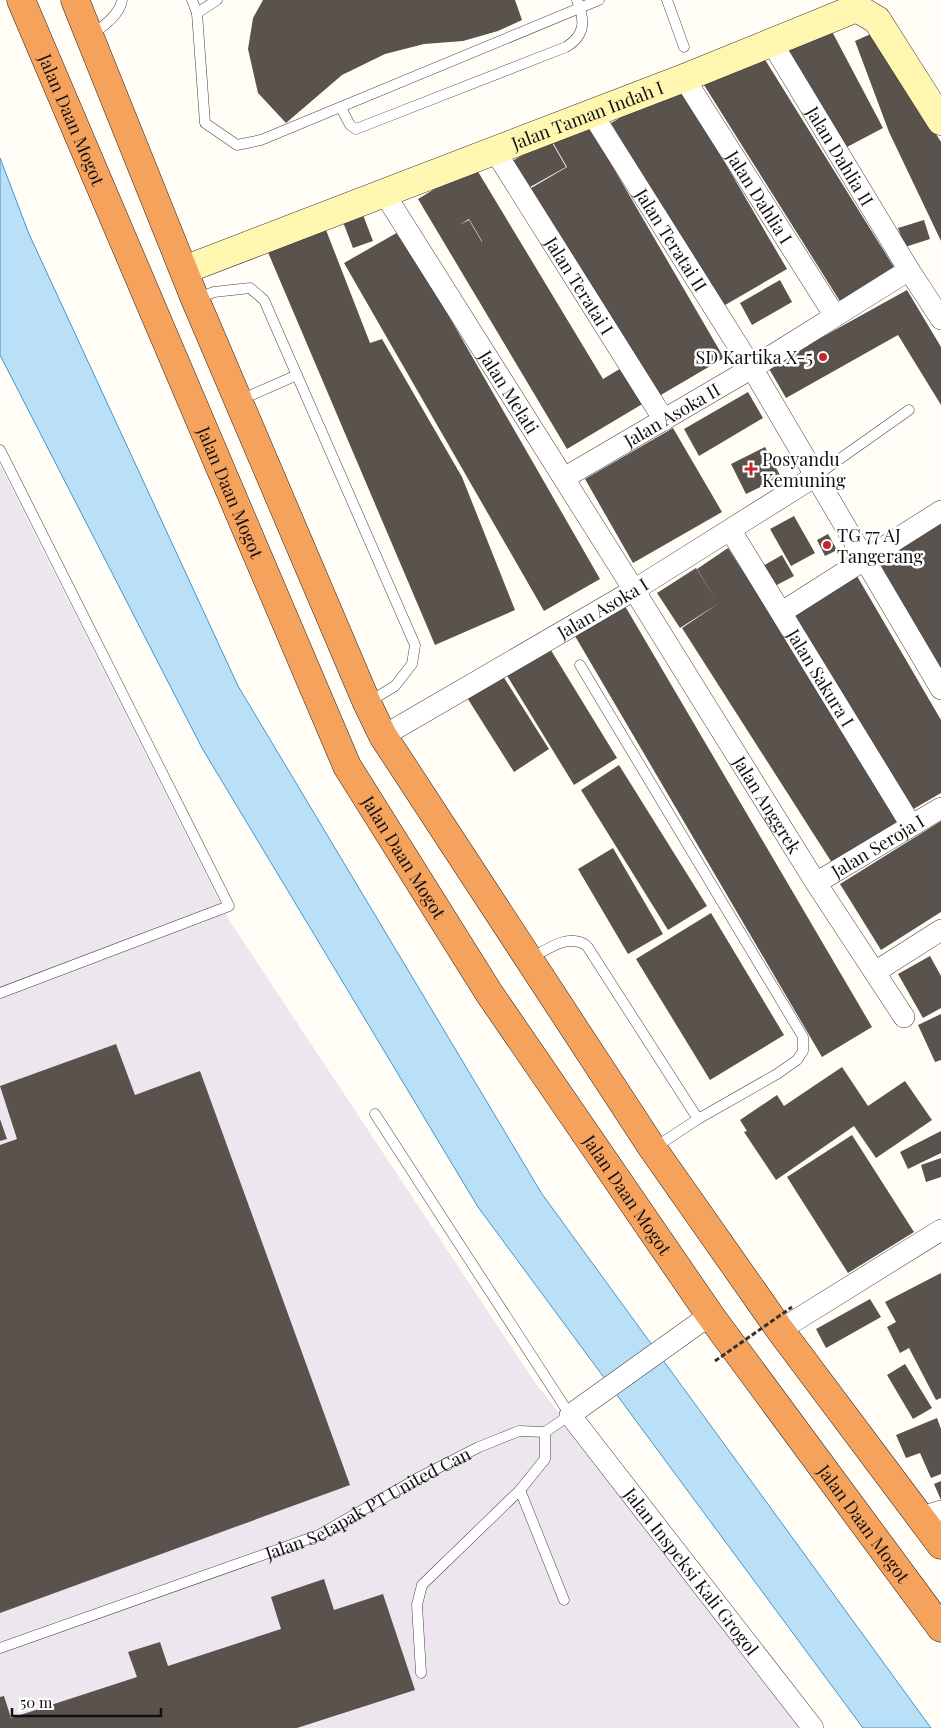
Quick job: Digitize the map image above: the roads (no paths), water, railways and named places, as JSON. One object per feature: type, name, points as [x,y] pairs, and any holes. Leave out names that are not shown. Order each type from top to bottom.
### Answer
[{"type":"highway","name":"Jalan Daan Mogot","points":[[21,0],[347,766],[489,992],[704,1320],[941,1628]]},
{"type":"highway","points":[[75,0],[195,299],[367,703],[383,736],[653,1149],[786,1319],[931,1514],[941,1544]]},
{"type":"street","name":"Jalan Taman Indah I","points":[[184,270],[495,151],[591,112],[684,78],[854,9],[862,11],[877,20],[936,104]]},
{"type":"street","name":"Jalan Dahlia II","points":[[772,43],[909,270]]},
{"type":"street","name":"Jalan Dahlia I","points":[[684,78],[835,316]]},
{"type":"street","name":"Jalan Teratai II","points":[[591,112],[752,368]]},
{"type":"street","name":"Jalan Teratai I","points":[[495,151],[664,420]]},
{"type":"street","name":"Jalan Melati","points":[[384,194],[634,590]]},
{"type":"street","points":[[909,270],[941,319]]},
{"type":"street","name":"Jalan Asoka II","points":[[564,478],[752,368],[909,270]]},
{"type":"street","points":[[752,368],[817,475],[941,688]]},
{"type":"street","name":"Jalan Asoka I","points":[[383,736],[634,590],[731,531],[817,475]]},
{"type":"street","points":[[782,612],[941,511]]},
{"type":"street","name":"Jalan Sakura I","points":[[731,531],[910,825]]},
{"type":"street","name":"Jalan Anggrek","points":[[634,590],[816,883],[904,1017]]},
{"type":"street","name":"Jalan Seroja I","points":[[816,883],[941,808]]},
{"type":"street","points":[[875,972],[941,930]]},
{"type":"street","points":[[786,1319],[941,1230]]},
{"type":"street","points":[[573,1412],[704,1320]]},
{"type":"street","name":"Jalan Inspeksi Kali Grogol","points":[[573,1412],[813,1728]]},
{"type":"lane","points":[[90,36],[108,22],[122,5],[122,0]]},
{"type":"lane","points":[[192,0],[197,13],[205,123],[237,145],[261,140],[341,108],[579,4],[599,0]]},
{"type":"lane","points":[[197,13],[217,0]]},
{"type":"lane","points":[[667,0],[684,47]]},
{"type":"lane","points":[[341,108],[350,125],[356,129],[566,47],[577,40],[582,31],[579,4]]},
{"type":"lane","points":[[195,299],[214,292],[250,288],[264,300],[415,645],[412,664],[395,686],[367,703]]},
{"type":"lane","points":[[238,401],[297,375]]},
{"type":"lane","points":[[817,475],[909,410]]},
{"type":"lane","points":[[0,450],[229,906],[0,994]]},
{"type":"lane","points":[[580,665],[803,1037],[803,1051],[797,1060],[777,1074],[698,1119],[653,1149]]},
{"type":"lane","points":[[528,960],[560,943],[572,940],[582,942],[587,946],[698,1119]]},
{"type":"lane","points":[[375,1114],[573,1412],[545,1432],[545,1459],[520,1490],[422,1585],[417,1605],[421,1673]]},
{"type":"lane","name":"Jalan Setapak PT United Can","points":[[0,1648],[319,1535],[418,1478],[480,1447],[519,1431],[545,1432]]},
{"type":"lane","points":[[520,1490],[564,1600]]},
{"type":"water","points":[[0,158],[29,234],[238,686],[542,1194],[931,1728],[863,1728],[478,1207],[202,748],[0,355]]},
{"type":"place","name":"SD Kartika X-5","points":[[823,357]]},
{"type":"place","name":"Posyandu Kemuning","points":[[751,469]]},
{"type":"place","name":"TG 77 AJ Tangerang","points":[[827,545]]}]
